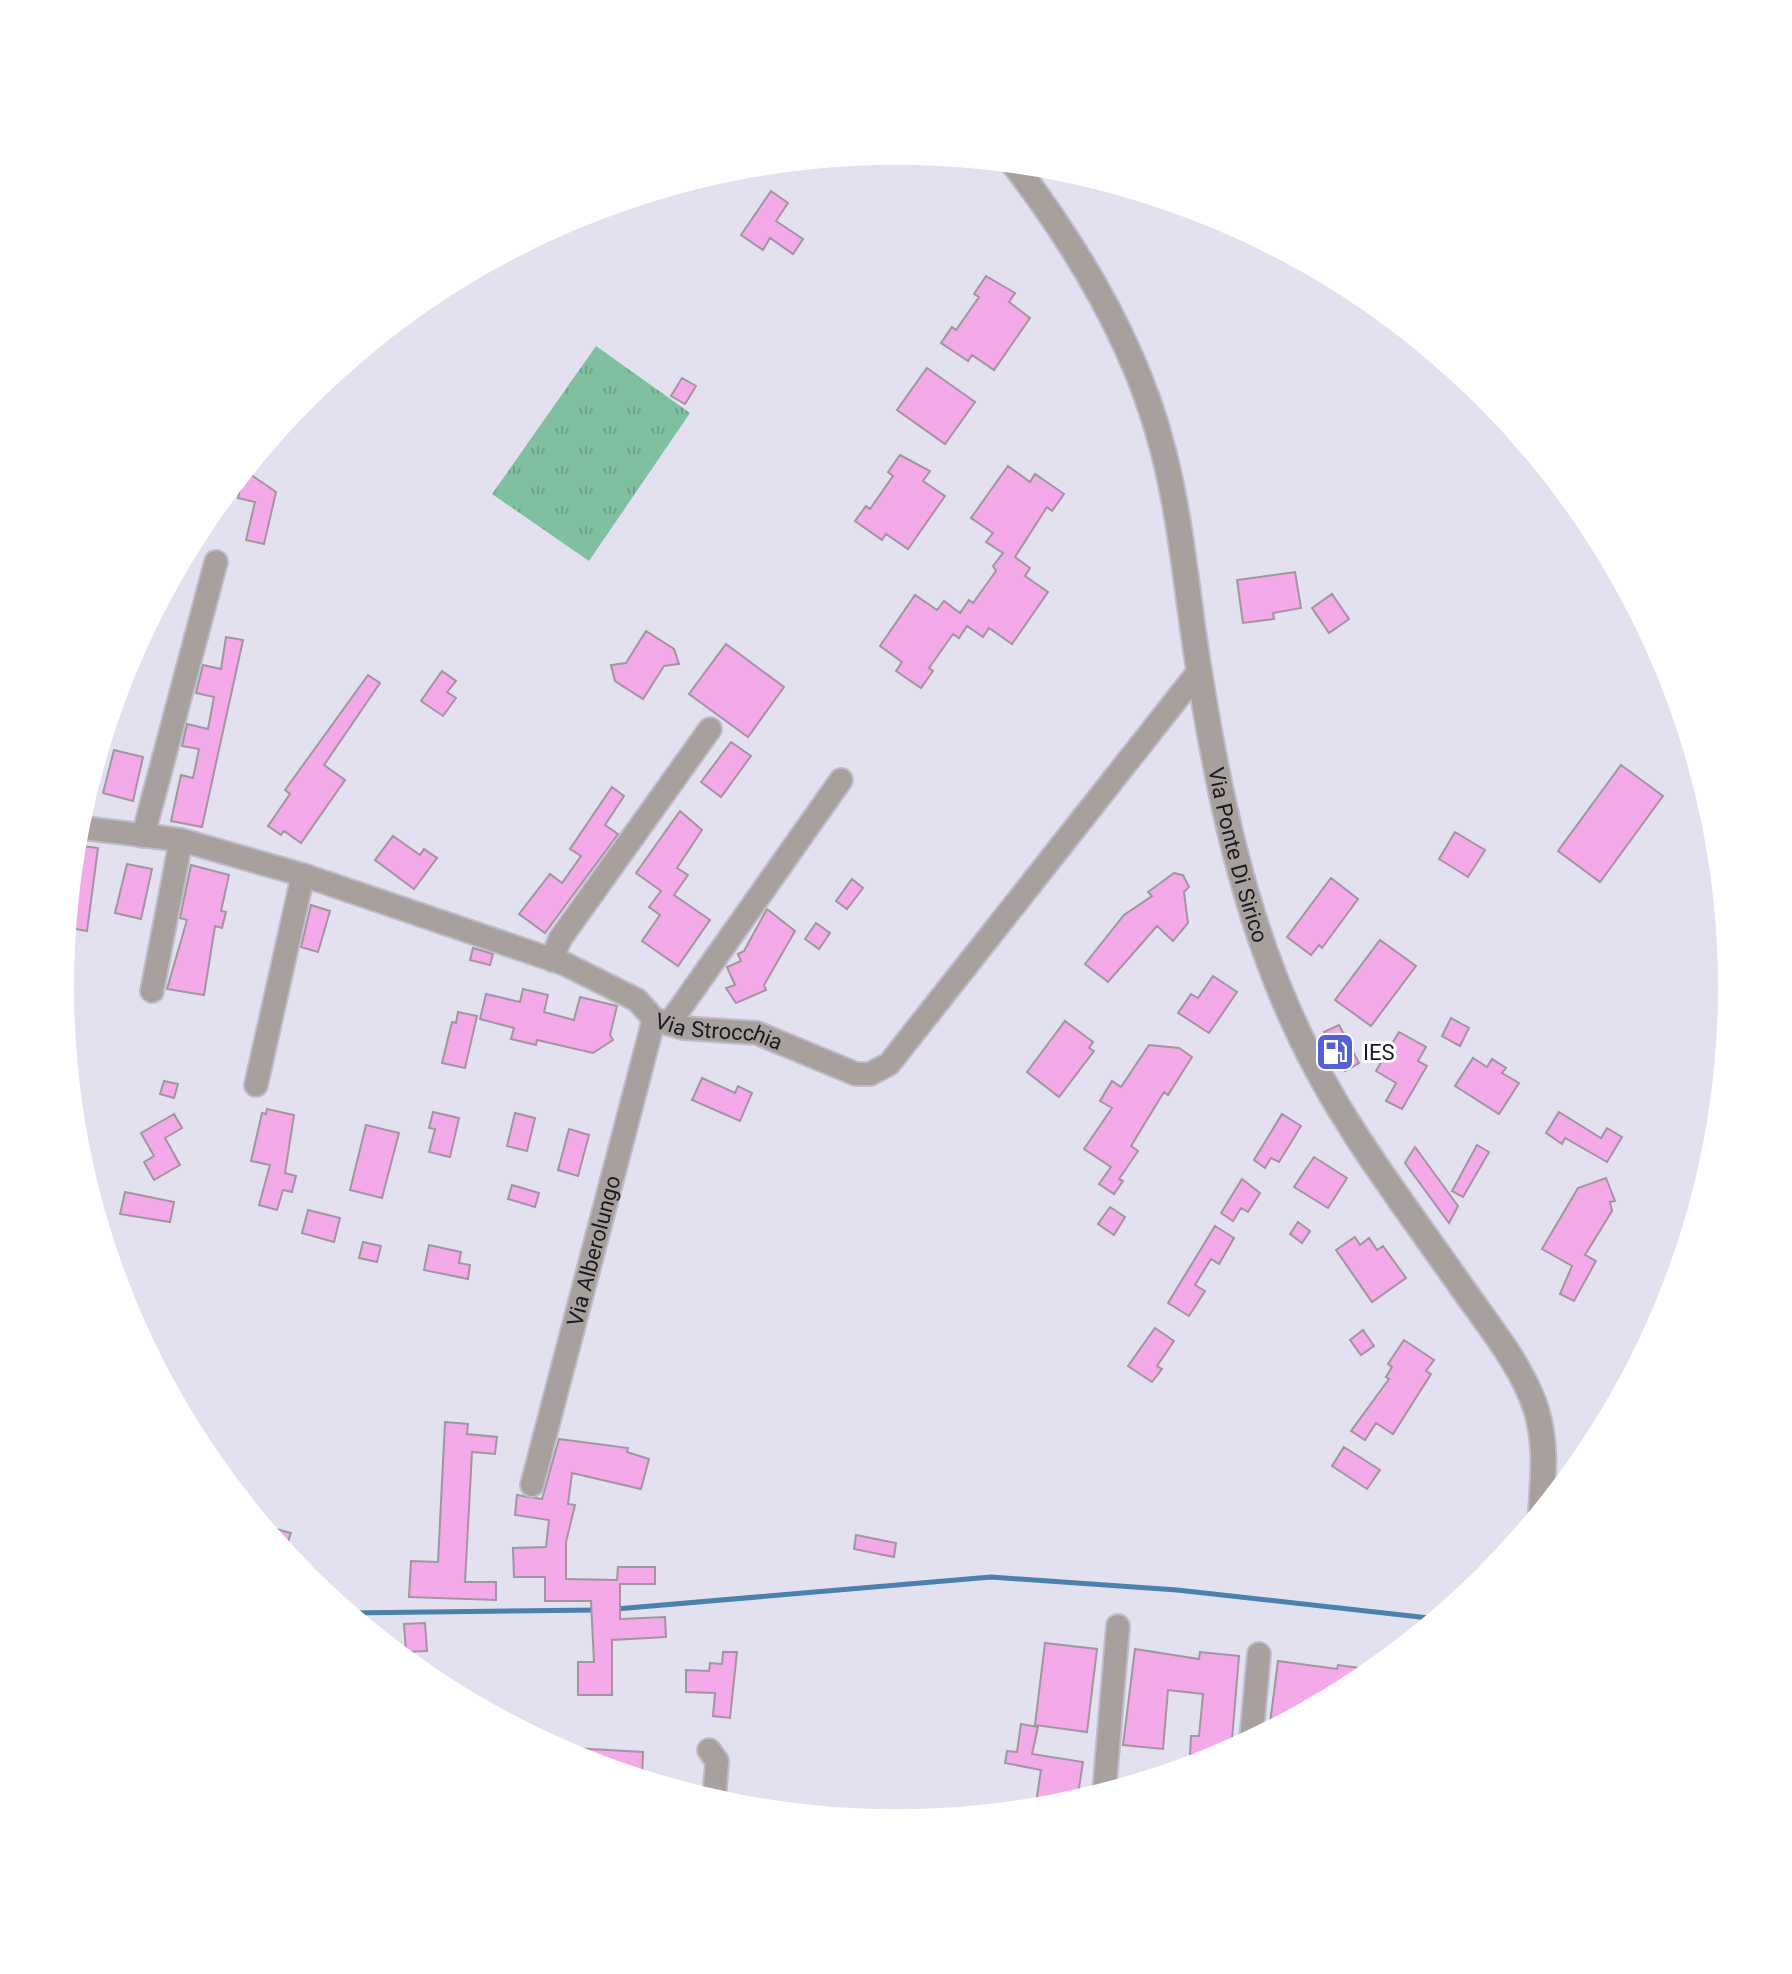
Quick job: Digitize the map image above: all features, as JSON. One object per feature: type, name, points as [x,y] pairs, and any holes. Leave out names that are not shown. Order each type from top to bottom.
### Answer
[{"type":"street","name":"Via Ponte Di Sirico","points":[[1021,175],[1098,291],[1145,392],[1163,449],[1175,507],[1199,671],[1240,873],[1260,939],[1296,1029],[1358,1142],[1509,1355],[1536,1407],[1545,1448],[1542,1494]]},
{"type":"street","points":[[143,836],[216,562]]},
{"type":"street","name":"Via Strocchia","points":[[90,829],[181,840],[303,875],[552,960],[637,1000],[662,1021],[683,1028],[757,1033],[856,1074],[870,1074],[883,1069],[1199,671]]},
{"type":"street","points":[[552,960],[560,939],[710,729]]},
{"type":"street","points":[[662,1021],[841,780]]},
{"type":"street","points":[[152,991],[181,840]]},
{"type":"street","points":[[256,1085],[303,875]]},
{"type":"street","name":"Via Alberolungo","points":[[532,1485],[662,1021]]},
{"type":"street","points":[[1105,1782],[1118,1626]]},
{"type":"street","points":[[1252,1727],[1259,1654]]},
{"type":"street","points":[[709,1750],[717,1761],[715,1788]]},
{"type":"green space","points":[[596,346],[690,413],[589,561],[492,494]]},
{"type":"building","points":[[771,191],[788,203],[776,221],[803,239],[793,254],[770,238],[763,250],[741,235]]},
{"type":"building","points":[[986,276],[1015,293],[1009,302],[1030,318],[994,370],[972,355],[968,361],[941,343],[952,327],[956,330],[979,297],[974,294]]},
{"type":"building","points":[[927,368],[975,402],[945,444],[897,410]]},
{"type":"building","points":[[682,378],[696,386],[685,404],[671,396]]},
{"type":"building","points":[[900,455],[930,471],[923,481],[945,496],[908,549],[886,534],[882,540],[855,521],[866,506],[870,509],[893,476],[888,472]]},
{"type":"building","points":[[1008,466],[1030,482],[1035,474],[1064,494],[1052,511],[1047,507],[1015,557],[1030,568],[1025,576],[1048,592],[1012,644],[989,628],[983,637],[967,626],[959,638],[953,634],[929,668],[933,671],[921,688],[896,671],[902,662],[880,646],[915,595],[937,610],[944,601],[960,613],[969,600],[973,603],[996,571],[993,566],[1003,553],[986,542],[993,533],[971,518]]},
{"type":"building","points":[[253,476],[276,492],[264,544],[246,540],[255,502],[238,498]]},
{"type":"building","points":[[1295,572],[1301,608],[1273,613],[1274,619],[1243,623],[1237,580]]},
{"type":"building","points":[[1332,594],[1349,619],[1329,633],[1312,608]]},
{"type":"building","points":[[646,631],[674,649],[679,664],[664,666],[643,699],[615,681],[611,665],[626,663]]},
{"type":"building","points":[[226,637],[243,640],[202,827],[171,821],[181,775],[193,778],[199,749],[182,746],[187,724],[208,729],[214,697],[196,693],[203,665],[221,669]]},
{"type":"building","points":[[726,644],[784,687],[748,737],[689,694]]},
{"type":"building","points":[[442,671],[456,681],[447,692],[456,698],[443,716],[421,701]]},
{"type":"building","points":[[368,675],[380,683],[324,765],[345,780],[301,843],[284,831],[281,835],[268,826],[290,794],[285,790]]},
{"type":"building","points":[[731,742],[751,756],[721,797],[701,782]]},
{"type":"building","points":[[114,750],[143,757],[133,801],[103,793]]},
{"type":"building","points":[[1621,765],[1663,796],[1600,882],[1558,851]]},
{"type":"building","points":[[612,787],[624,796],[605,825],[618,834],[545,933],[519,914],[550,874],[562,883],[581,856],[570,849]]},
{"type":"building","points":[[680,811],[702,830],[677,868],[688,875],[674,895],[710,920],[678,966],[642,941],[660,915],[649,907],[661,891],[636,873]]},
{"type":"building","points":[[1455,832],[1485,850],[1468,877],[1439,859]]},
{"type":"building","points":[[393,836],[420,855],[424,849],[437,858],[414,889],[375,860]]},
{"type":"building","points":[[87,847],[98,848],[87,931],[76,929]]},
{"type":"building","points":[[127,864],[152,869],[141,919],[115,913]]},
{"type":"building","points":[[191,865],[229,875],[221,911],[226,912],[222,928],[215,926],[204,995],[167,989],[187,920],[180,918]]},
{"type":"building","points":[[1174,873],[1183,875],[1189,887],[1184,892],[1188,923],[1173,941],[1157,926],[1108,982],[1085,964],[1124,915],[1152,896],[1148,892]]},
{"type":"building","points":[[1331,878],[1358,899],[1322,948],[1319,945],[1311,955],[1287,937]]},
{"type":"building","points":[[852,879],[863,888],[847,909],[836,901]]},
{"type":"building","points":[[311,905],[330,911],[318,952],[301,947]]},
{"type":"building","points":[[767,909],[795,931],[764,985],[766,990],[736,1003],[726,988],[735,985],[727,967],[741,961],[738,954],[744,951]]},
{"type":"building","points":[[816,923],[830,933],[819,949],[805,939]]},
{"type":"building","points":[[1380,940],[1416,966],[1371,1026],[1335,1000]]},
{"type":"building","points":[[473,948],[493,954],[490,965],[470,960]]},
{"type":"building","points":[[1213,976],[1237,992],[1209,1033],[1178,1013],[1191,994],[1198,998]]},
{"type":"building","points":[[523,989],[548,995],[544,1012],[574,1020],[580,997],[617,1006],[610,1035],[613,1040],[593,1053],[537,1040],[536,1045],[511,1039],[514,1028],[480,1019],[486,994],[520,1002]]},
{"type":"building","points":[[458,1012],[477,1016],[465,1068],[442,1063],[452,1022],[456,1023]]},
{"type":"building","points":[[1451,1018],[1469,1028],[1460,1046],[1442,1036]]},
{"type":"building","points":[[1065,1021],[1093,1042],[1089,1048],[1094,1051],[1059,1097],[1027,1072]]},
{"type":"building","points":[[1339,1025],[1359,1063],[1345,1071],[1324,1032]]},
{"type":"building","points":[[1399,1032],[1426,1047],[1418,1061],[1427,1066],[1402,1109],[1386,1101],[1396,1083],[1376,1071]]},
{"type":"building","points":[[1149,1045],[1179,1048],[1192,1057],[1168,1095],[1164,1092],[1131,1146],[1138,1151],[1119,1179],[1123,1181],[1114,1194],[1099,1184],[1111,1167],[1084,1149],[1112,1108],[1100,1101],[1112,1081],[1121,1087]]},
{"type":"building","points":[[1473,1058],[1487,1067],[1492,1059],[1506,1068],[1502,1073],[1519,1083],[1499,1114],[1455,1086]]},
{"type":"building","points":[[702,1078],[735,1093],[738,1086],[752,1093],[740,1121],[692,1100]]},
{"type":"building","points":[[164,1081],[178,1084],[174,1098],[160,1094]]},
{"type":"building","points":[[267,1109],[294,1115],[285,1173],[296,1176],[292,1192],[283,1190],[277,1210],[259,1205],[270,1165],[251,1161],[262,1113],[266,1114]]},
{"type":"building","points":[[433,1112],[459,1118],[450,1157],[429,1152],[435,1129],[429,1128]]},
{"type":"building","points":[[1559,1112],[1601,1138],[1607,1128],[1622,1137],[1607,1162],[1565,1138],[1562,1144],[1546,1133]]},
{"type":"building","points":[[515,1113],[535,1118],[527,1151],[507,1146]]},
{"type":"building","points":[[174,1114],[182,1128],[165,1138],[180,1165],[154,1180],[144,1162],[154,1156],[141,1133]]},
{"type":"building","points":[[1282,1114],[1301,1126],[1279,1162],[1271,1158],[1265,1168],[1254,1160]]},
{"type":"building","points":[[366,1125],[399,1133],[382,1198],[350,1190]]},
{"type":"building","points":[[569,1129],[589,1135],[578,1176],[558,1170]]},
{"type":"building","points":[[1477,1145],[1489,1152],[1463,1197],[1452,1191]]},
{"type":"building","points":[[1415,1147],[1458,1206],[1449,1223],[1405,1163]]},
{"type":"building","points":[[1314,1157],[1347,1178],[1328,1208],[1294,1187]]},
{"type":"building","points":[[1606,1178],[1615,1201],[1610,1202],[1612,1211],[1585,1255],[1596,1261],[1574,1301],[1560,1294],[1572,1266],[1542,1249],[1578,1188]]},
{"type":"building","points":[[1242,1179],[1260,1193],[1248,1212],[1241,1208],[1233,1221],[1221,1213]]},
{"type":"building","points":[[512,1185],[539,1193],[535,1207],[508,1199]]},
{"type":"building","points":[[125,1192],[174,1202],[170,1222],[120,1214]]},
{"type":"building","points":[[1110,1207],[1125,1217],[1114,1235],[1098,1224]]},
{"type":"building","points":[[308,1210],[340,1218],[334,1242],[302,1233]]},
{"type":"building","points":[[1298,1222],[1310,1231],[1302,1243],[1290,1234]]},
{"type":"building","points":[[1215,1226],[1234,1238],[1219,1264],[1211,1259],[1195,1285],[1205,1291],[1189,1316],[1168,1303]]},
{"type":"building","points":[[1355,1237],[1360,1245],[1369,1238],[1377,1250],[1383,1246],[1406,1278],[1372,1302],[1336,1250]]},
{"type":"building","points":[[363,1242],[381,1246],[377,1262],[359,1258]]},
{"type":"building","points":[[429,1245],[461,1252],[459,1263],[470,1265],[468,1279],[424,1270]]},
{"type":"building","points":[[1155,1328],[1174,1341],[1157,1366],[1162,1369],[1152,1382],[1128,1366]]},
{"type":"building","points":[[1363,1330],[1374,1346],[1361,1355],[1350,1340]]},
{"type":"building","points":[[1404,1340],[1434,1360],[1426,1371],[1431,1374],[1393,1434],[1376,1423],[1365,1440],[1351,1431],[1389,1379],[1386,1377],[1392,1367],[1388,1364]]},
{"type":"building","points":[[445,1422],[468,1424],[467,1434],[497,1437],[495,1454],[472,1452],[465,1582],[496,1582],[496,1600],[409,1597],[411,1561],[438,1562]]},
{"type":"building","points":[[559,1439],[628,1448],[627,1452],[649,1459],[641,1489],[572,1473],[568,1504],[575,1505],[566,1542],[566,1579],[617,1580],[618,1567],[655,1567],[655,1584],[620,1584],[620,1619],[665,1617],[666,1637],[612,1640],[612,1695],[578,1695],[578,1662],[594,1662],[591,1601],[545,1601],[545,1577],[514,1577],[513,1548],[546,1547],[549,1520],[515,1515],[517,1495],[542,1499]]},
{"type":"building","points":[[1344,1447],[1380,1470],[1367,1489],[1332,1466]]},
{"type":"building","points":[[279,1530],[291,1533],[289,1540]]},
{"type":"building","points":[[856,1535],[896,1543],[894,1557],[854,1549]]},
{"type":"building","points":[[425,1623],[427,1651],[414,1652],[406,1646],[404,1624]]},
{"type":"building","points":[[1045,1643],[1097,1649],[1087,1732],[1035,1725]]},
{"type":"building","points":[[1135,1649],[1199,1659],[1200,1652],[1239,1656],[1232,1736],[1190,1754],[1191,1736],[1199,1736],[1203,1694],[1168,1690],[1163,1749],[1123,1745]]},
{"type":"building","points":[[723,1652],[737,1652],[730,1718],[713,1716],[715,1693],[686,1692],[686,1670],[709,1671],[710,1663],[722,1664]]},
{"type":"building","points":[[1278,1661],[1337,1669],[1338,1665],[1356,1667],[1307,1699],[1271,1718]]},
{"type":"building","points":[[1021,1724],[1038,1727],[1032,1754],[1083,1762],[1079,1788],[1037,1796],[1041,1770],[1005,1763],[1007,1751],[1017,1752]]},
{"type":"building","points":[[589,1749],[643,1752],[642,1768]]},
{"type":"waterway","points":[[616,1609],[991,1577],[1177,1590],[1423,1617]]},
{"type":"waterway","points":[[364,1613],[598,1610]]},
{"type":"place","name":"IES","points":[[1335,1052]]}]
